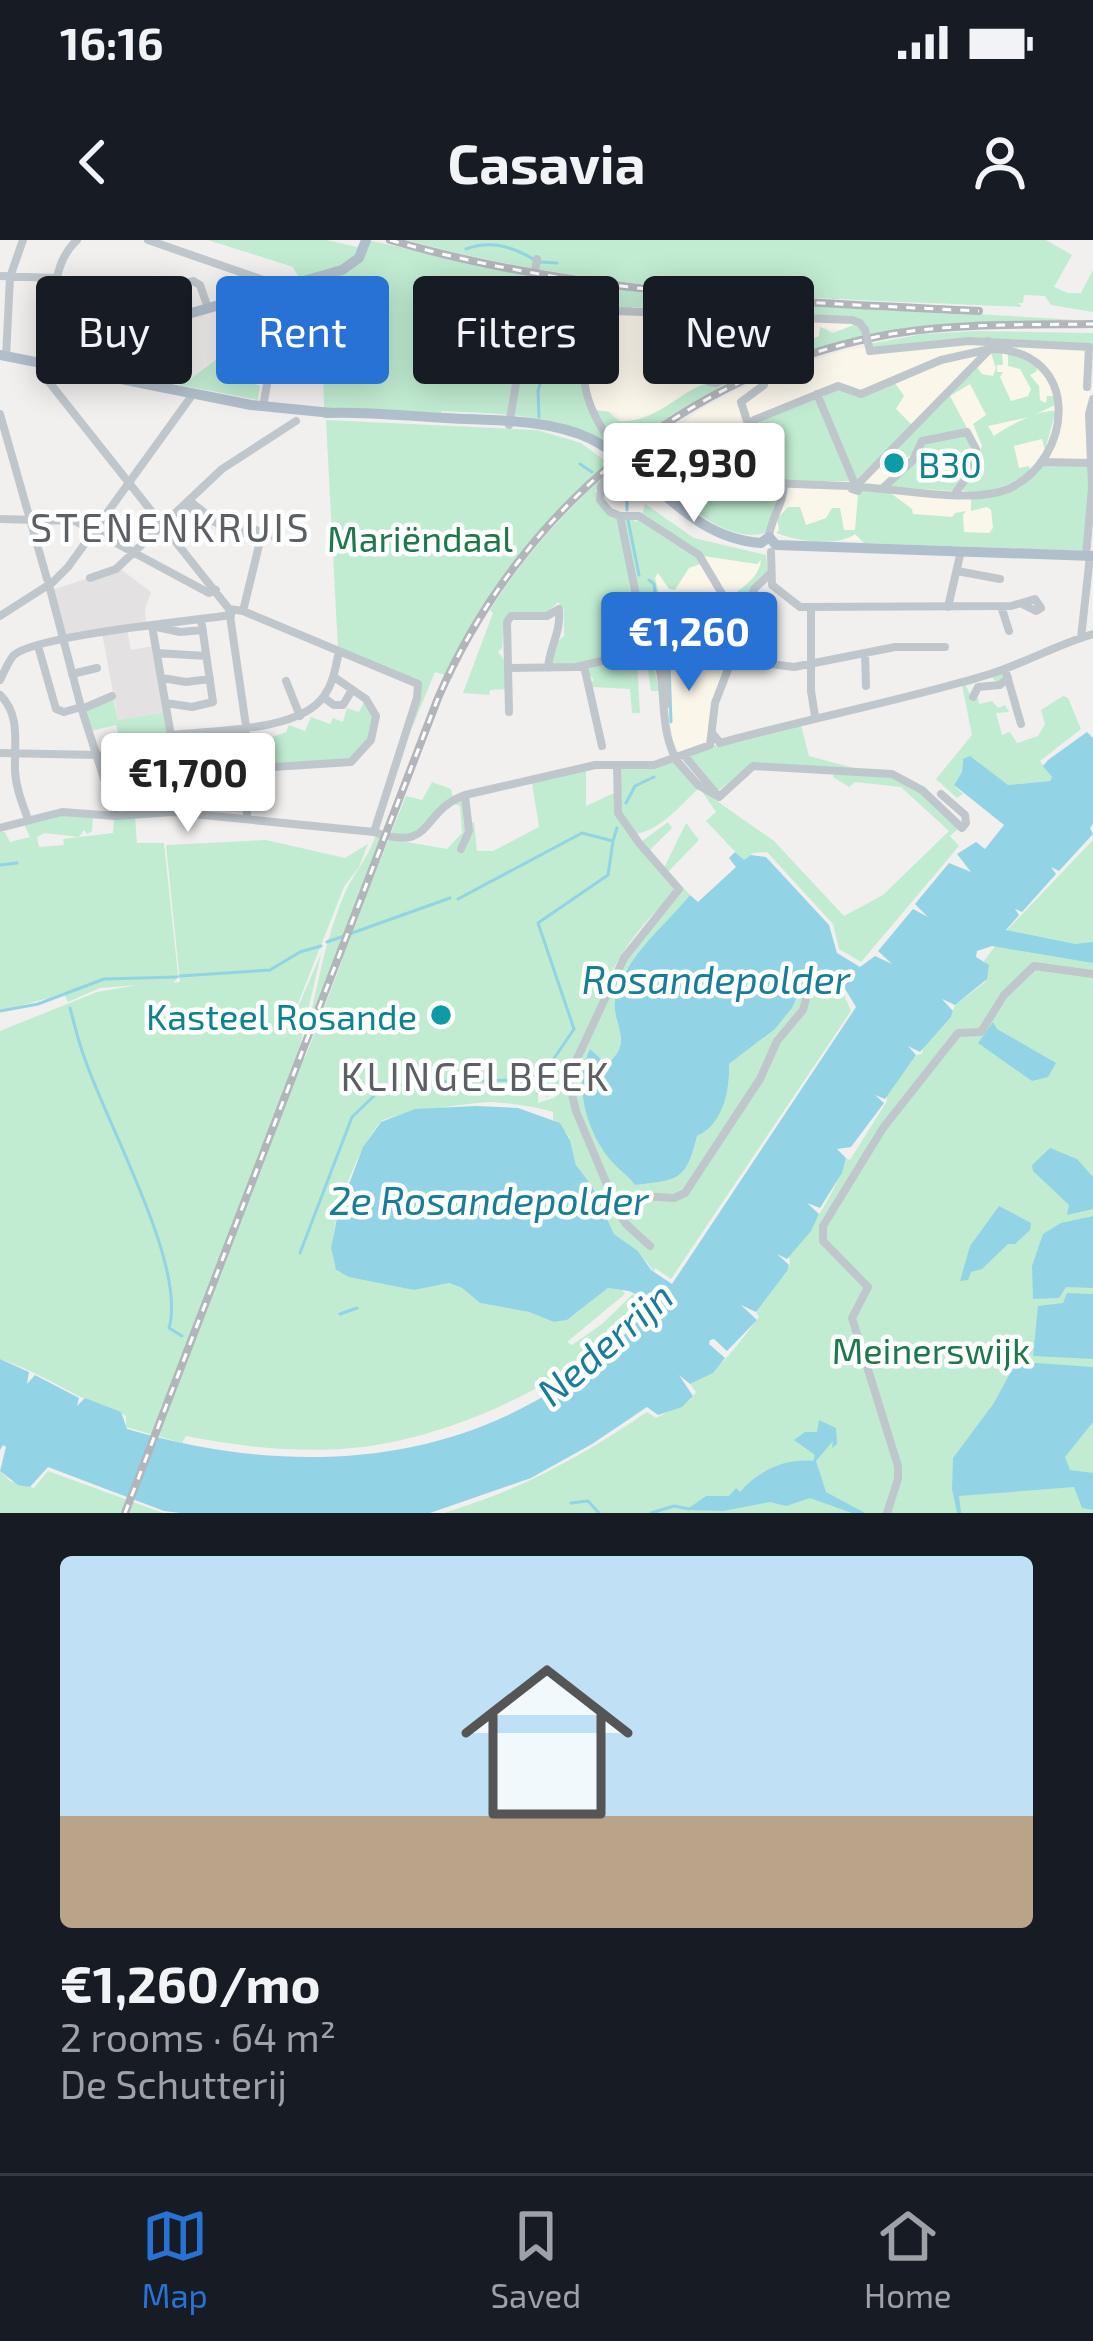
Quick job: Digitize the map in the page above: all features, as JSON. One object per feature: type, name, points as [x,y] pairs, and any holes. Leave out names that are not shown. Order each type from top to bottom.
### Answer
[{"type":"main road","points":[[319,276],[348,267],[366,242]]},
{"type":"main road","points":[[192,313],[216,306]]},
{"type":"main road","points":[[3,356],[36,361]]},
{"type":"main road","points":[[147,384],[262,407],[509,424],[561,433],[588,444],[706,534],[726,542],[1090,556]]},
{"type":"street","points":[[3,356],[5,276],[22,240]]},
{"type":"street","points":[[56,276],[64,252],[77,240]]},
{"type":"street","points":[[148,240],[254,276]]},
{"type":"street","points":[[509,424],[537,259]]},
{"type":"street","points":[[5,276],[36,277]]},
{"type":"street","points":[[192,281],[200,285],[208,308]]},
{"type":"street","points":[[643,313],[612,312],[592,327],[584,355],[584,387],[598,421],[633,460],[664,476],[856,489],[886,484],[954,493],[1000,491],[1022,481],[1041,462],[1057,422],[1053,381],[1044,366],[1027,353],[989,345],[861,394],[838,386],[817,394],[754,420],[743,436],[664,476]]},
{"type":"street","points":[[814,319],[860,323],[870,352],[928,343],[1091,347],[1088,387]]},
{"type":"street","points":[[856,489],[989,345]]},
{"type":"street","points":[[52,384],[230,612],[246,727],[248,818]]},
{"type":"street","points":[[262,407],[267,384]]},
{"type":"street","points":[[749,428],[740,404],[764,384]]},
{"type":"street","points":[[0,616],[74,561],[193,394]]},
{"type":"street","points":[[817,394],[856,489]]},
{"type":"street","points":[[1081,638],[1090,556],[1089,414],[1093,399]]},
{"type":"street","points":[[0,414],[81,708],[116,816]]},
{"type":"street","points":[[91,578],[113,571],[222,469],[296,421]]},
{"type":"street","points":[[886,484],[913,460],[922,441],[967,432],[976,452],[970,473],[954,493]]},
{"type":"street","points":[[689,479],[673,449],[648,446],[614,470],[599,489],[601,503],[620,516],[639,516],[688,547],[703,558],[727,602],[747,602]]},
{"type":"street","points":[[1041,462],[1092,463]]},
{"type":"street","points":[[875,466],[886,484]]},
{"type":"street","points":[[784,483],[783,505],[772,521],[768,543],[770,574],[772,585],[800,607],[1022,604]]},
{"type":"street","points":[[188,503],[203,518],[277,537]]},
{"type":"street","points":[[620,516],[638,610],[666,674],[670,739],[698,785],[719,797],[752,766],[892,774],[922,790],[962,828],[964,815],[940,794]]},
{"type":"street","points":[[0,519],[67,519],[208,593],[216,590]]},
{"type":"street","points":[[243,611],[261,536]]},
{"type":"street","points":[[947,607],[961,553]]},
{"type":"street","points":[[957,571],[1000,579]]},
{"type":"street","points":[[715,744],[715,700],[732,659],[738,625],[747,602],[770,574]]},
{"type":"street","points":[[1000,606],[1009,631]]},
{"type":"street","points":[[509,712],[508,619],[547,616],[557,608],[559,634],[549,647],[548,668]]},
{"type":"street","points":[[812,608],[815,716]]},
{"type":"street","points":[[0,680],[12,657],[38,646],[243,611],[419,686],[374,832]]},
{"type":"street","points":[[166,703],[211,704],[201,619]]},
{"type":"street","points":[[152,626],[203,631]]},
{"type":"street","points":[[152,626],[177,772],[343,765],[359,757],[371,740],[376,716],[370,703],[334,677]]},
{"type":"street","points":[[0,828],[62,812],[116,816],[172,812],[412,838],[449,802],[465,795],[590,766],[654,765],[815,716],[1006,674],[1093,634]]},
{"type":"street","points":[[38,646],[56,709],[64,712],[112,696]]},
{"type":"street","points":[[732,659],[772,667],[811,665],[895,647],[945,647]]},
{"type":"street","points":[[510,668],[584,666],[653,649]]},
{"type":"street","points":[[173,735],[300,716],[323,697],[334,677],[339,652]]},
{"type":"street","points":[[157,653],[206,656]]},
{"type":"street","points":[[865,653],[866,686]]},
{"type":"street","points":[[584,666],[602,746]]},
{"type":"street","points":[[72,674],[97,668]]},
{"type":"street","points":[[973,697],[978,687],[1000,685],[1006,674]]},
{"type":"street","points":[[1006,674],[1022,724]]},
{"type":"street","points":[[162,678],[210,680]]},
{"type":"street","points":[[286,681],[300,716]]},
{"type":"street","points":[[323,697],[343,705],[352,689]]},
{"type":"street","points":[[0,695],[11,709],[16,782],[28,819]]},
{"type":"street","points":[[0,753],[98,755]]},
{"type":"street","points":[[617,765],[616,808],[637,841],[677,884],[678,892],[624,958],[568,1078],[572,1101],[612,1202],[620,1217],[650,1246]]},
{"type":"street","points":[[461,849],[470,831],[465,795]]},
{"type":"street","points":[[887,1513],[899,1473],[852,1324],[868,1287],[823,1241],[823,1226],[890,1118],[958,1033],[981,1033],[1004,995],[1034,966],[1093,974]]},
{"type":"street","points":[[612,1202],[625,1209],[647,1195],[677,1198],[685,1193],[760,1079],[775,1044],[806,1005],[809,988]]},
{"type":"shaded area","points":[[619,314],[643,315],[643,384],[703,384],[665,408],[631,421],[622,421],[615,412],[593,409],[587,384],[619,384]]},
{"type":"shaded area","points":[[814,321],[859,323],[847,330],[820,328],[814,338]]},
{"type":"shaded area","points":[[910,343],[1093,344],[1082,551],[784,537],[698,513],[652,475],[639,455],[706,406],[751,384],[814,384],[814,360],[846,350]]},
{"type":"shaded area","points":[[650,513],[696,544],[768,558],[748,597],[706,744],[680,753],[672,739],[667,675],[645,625],[624,519]]},
{"type":"shaded area","points":[[119,568],[151,592],[146,625],[127,630],[131,650],[154,646],[167,712],[118,720],[102,633],[65,635],[52,590]]},
{"type":"green space","points":[[208,240],[327,240],[361,248],[347,266],[313,276],[298,276],[293,267]]},
{"type":"green space","points":[[368,240],[535,276],[413,276],[413,384],[585,384],[594,410],[609,412],[619,421],[646,417],[703,385],[728,384],[676,412],[622,453],[580,430],[535,418],[324,409],[323,384],[389,384],[389,276],[330,276]]},
{"type":"green space","points":[[407,240],[1046,240],[1072,255],[1054,287],[1081,293],[1093,270],[1093,312],[1051,305],[1045,296],[1024,295],[1023,303],[1018,303],[1022,307],[814,298],[814,276],[643,276],[643,284],[619,281],[619,276],[582,276]]},
{"type":"green space","points":[[619,289],[643,293],[643,308],[619,307]]},
{"type":"green space","points":[[814,304],[1075,320],[946,325],[868,337],[861,322],[814,319]]},
{"type":"green space","points":[[859,323],[866,337],[814,351],[820,327],[833,333]]},
{"type":"green space","points":[[977,331],[1093,333],[1093,346],[988,339],[874,351],[869,344]]},
{"type":"green space","points":[[1008,350],[1035,363],[1037,371],[1030,375],[1039,386],[1040,400],[1046,403],[1047,396],[1055,396],[1055,405],[1033,416],[1056,411],[1045,450],[1042,439],[1014,446],[1019,468],[1029,466],[1030,471],[997,488],[961,490],[982,446],[973,424],[986,415],[970,384],[950,396],[967,428],[932,436],[887,476],[878,466],[977,367],[982,374],[993,376],[996,368],[991,353],[1002,353],[1003,365],[997,365],[997,372],[1003,372],[1000,377],[1011,401],[1028,396],[1031,389],[1020,369],[1008,366]],"holes":[[[1029,417],[994,436],[988,426]]]},
{"type":"green space","points":[[216,360],[216,384],[260,386],[258,400],[180,385],[192,384],[192,378]]},
{"type":"green space","points":[[895,383],[904,396],[896,409],[912,425],[856,480],[821,398],[838,388],[862,396]]},
{"type":"green space","points":[[815,398],[852,481],[762,481],[762,466],[744,465],[750,435],[764,419]]},
{"type":"green space","name":"Mariëndaal","points":[[326,420],[537,430],[581,443],[608,463],[537,535],[496,588],[445,675],[435,672],[412,728],[420,681],[338,649]]},
{"type":"green space","points":[[964,433],[975,447],[968,472],[951,491],[891,487],[889,481],[914,460],[921,444]]},
{"type":"green space","points":[[1044,464],[1090,465],[1085,551],[864,543],[855,534],[817,541],[776,533],[777,519],[788,507],[800,507],[806,525],[840,508],[844,530],[855,530],[862,489],[888,491],[913,514],[952,517],[966,511],[964,532],[989,533],[991,510],[971,511],[971,496],[990,495]]},
{"type":"green space","points":[[609,471],[595,491],[618,519],[646,648],[596,662],[554,665],[550,662],[555,644],[564,636],[564,609],[558,602],[547,613],[504,620],[498,652],[507,664],[507,689],[490,690],[489,695],[463,693],[493,613],[490,610],[545,537]]},
{"type":"green space","points":[[665,481],[782,489],[766,533],[752,535],[713,523],[666,489]]},
{"type":"green space","points":[[645,504],[694,538],[766,555],[768,571],[748,596],[734,603],[728,600],[753,578],[761,560],[757,564],[703,556],[642,515]]},
{"type":"green space","points":[[624,518],[638,519],[688,548],[703,563],[689,568],[675,590],[658,573],[655,578],[665,619],[653,622],[655,634],[645,625]]},
{"type":"green space","points":[[651,653],[659,691],[651,691],[647,663],[637,662],[640,713],[632,713],[630,689],[592,687],[590,667]]},
{"type":"green space","points":[[1003,673],[1005,679],[997,683],[992,677],[966,686],[979,704],[1005,705],[1009,712],[996,713],[1002,735],[1010,732],[1017,743],[1038,736],[1045,724],[1041,710],[1063,696],[1081,729],[1040,761],[1050,781],[1008,785],[963,759],[954,785],[963,794],[957,798],[936,779],[972,735],[962,685]]},
{"type":"green space","points":[[113,698],[118,720],[167,712],[171,734],[122,746],[116,725],[91,731],[84,710]]},
{"type":"green space","points":[[365,700],[374,720],[368,741],[351,759],[272,765],[272,737],[286,732],[289,725],[305,731],[311,717],[330,724],[333,718],[343,722],[347,708],[359,712]]},
{"type":"green space","points":[[800,721],[809,756],[909,783],[958,829],[950,836],[959,846],[861,962],[839,949],[833,924],[767,852],[753,853],[744,861],[706,821],[716,812],[701,790],[774,841],[844,916],[883,895],[949,831],[901,787],[855,782],[849,787],[833,777],[834,773],[751,764],[718,791],[690,756]]},
{"type":"green space","points":[[674,761],[699,788],[661,822],[636,834],[619,812],[620,768],[649,769]]},
{"type":"green space","points":[[586,769],[586,806],[614,793],[617,813],[638,844],[668,822],[672,828],[647,853],[663,870],[686,823],[699,840],[667,873],[677,891],[643,925],[616,964],[567,1075],[547,1097],[538,1092],[538,1103],[554,1098],[566,1086],[614,1209],[613,1204],[627,1209],[647,1197],[677,1200],[689,1193],[744,1100],[759,1084],[779,1040],[807,1005],[810,986],[805,1004],[771,1045],[756,1081],[683,1190],[675,1196],[644,1195],[625,1208],[617,1205],[570,1090],[570,1077],[627,956],[682,886],[690,895],[638,953],[616,995],[621,1039],[616,1055],[607,1064],[590,1049],[585,1063],[583,1094],[590,1125],[605,1153],[636,1185],[670,1179],[684,1170],[697,1136],[713,1123],[723,1105],[729,1064],[775,1029],[792,1008],[809,969],[842,990],[851,1011],[671,1279],[655,1268],[654,1272],[638,1251],[614,1234],[553,1112],[505,1103],[468,1104],[382,1121],[363,1149],[344,1194],[333,1258],[338,1272],[414,1290],[449,1283],[480,1303],[555,1322],[567,1320],[608,1288],[622,1290],[625,1294],[567,1342],[572,1345],[633,1294],[645,1300],[620,1328],[554,1378],[438,1430],[362,1447],[318,1450],[186,1436],[182,1443],[126,1427],[126,1416],[0,1359],[0,1031],[97,992],[138,985],[100,988],[68,1002],[64,994],[0,1011],[0,832],[10,842],[30,837],[23,822],[48,815],[93,817],[92,831],[84,830],[79,837],[45,833],[37,837],[39,847],[64,845],[63,839],[113,833],[114,817],[135,816],[137,843],[164,843],[178,975],[174,983],[180,982],[166,845],[266,840],[345,858],[368,844],[344,887],[282,1044],[321,954],[298,1055],[305,1058],[343,958],[336,956],[308,1027],[332,927],[376,835],[383,837],[353,911],[358,914],[389,839],[447,849],[462,833],[460,806],[452,803],[464,797],[469,830],[474,822],[477,851],[493,851],[539,827],[532,783]]},
{"type":"green space","points":[[432,782],[451,789],[453,798],[416,834],[390,836],[406,796],[422,800]]},
{"type":"green space","name":"Meinerswijk","points":[[1093,840],[1093,1513],[444,1513],[549,1471],[647,1412],[656,1418],[690,1400],[696,1392],[690,1384],[720,1364],[759,1317],[756,1312],[790,1265],[789,1255],[822,1209],[846,1158],[850,1160],[887,1094],[951,1017],[955,1005],[985,982],[988,967],[984,961],[1008,929]]},
{"type":"green space","points":[[0,1471],[10,1481],[34,1488],[48,1471],[163,1513],[0,1513]]},
{"type":"water","points":[[1087,732],[1093,738],[1093,834],[1059,871],[1051,867],[1056,874],[1022,912],[1015,909],[1019,915],[1006,930],[1075,944],[1093,942],[1093,963],[992,946],[977,951],[976,957],[989,965],[987,979],[955,1005],[942,999],[953,1011],[951,1017],[920,1052],[908,1046],[916,1055],[885,1099],[875,1095],[884,1103],[851,1147],[837,1149],[846,1158],[842,1173],[820,1208],[807,1203],[819,1214],[811,1231],[787,1259],[777,1254],[789,1265],[787,1271],[756,1312],[741,1305],[757,1320],[727,1351],[710,1340],[725,1358],[713,1373],[690,1384],[679,1375],[693,1396],[682,1407],[658,1415],[647,1407],[531,1478],[430,1513],[181,1513],[164,1511],[48,1467],[30,1487],[18,1485],[0,1471],[6,1447],[0,1450],[0,1359],[29,1372],[27,1384],[35,1375],[79,1398],[77,1406],[85,1398],[121,1412],[127,1429],[269,1456],[339,1456],[407,1448],[473,1429],[536,1401],[595,1361],[649,1309],[649,1300],[608,1288],[567,1320],[554,1322],[480,1303],[449,1283],[414,1290],[336,1270],[331,1248],[338,1213],[363,1147],[381,1122],[415,1109],[476,1106],[518,1108],[560,1123],[576,1165],[592,1186],[614,1234],[672,1284],[856,1007],[844,987],[810,968],[792,1008],[775,1029],[729,1064],[723,1106],[697,1136],[684,1170],[670,1179],[635,1185],[597,1140],[585,1109],[582,1078],[590,1049],[607,1064],[620,1047],[616,995],[638,953],[690,895],[698,902],[736,867],[729,858],[735,852],[744,860],[751,855],[766,857],[829,925],[837,953],[860,967],[875,956],[892,964],[878,951],[913,909],[928,917],[915,904],[949,863],[971,872],[957,854],[976,842],[985,849],[1004,825],[954,785],[963,759],[970,756],[1008,785],[1050,781],[1043,766]]},
{"type":"water","points":[[993,1022],[997,1029],[1056,1063],[1048,1077],[1032,1081],[978,1043]]},
{"type":"water","points":[[1050,1148],[1077,1159],[1093,1177],[1093,1209],[1067,1215],[1069,1205],[1033,1171],[1032,1165]]},
{"type":"water","points":[[999,1206],[1031,1223],[1030,1230],[982,1269],[971,1272],[968,1280],[960,1281],[970,1246]]},
{"type":"water","points":[[1093,1216],[1093,1288],[1066,1287],[1059,1298],[1033,1299],[1032,1266],[1043,1234],[1061,1223]]},
{"type":"water","points":[[1067,1293],[1093,1294],[1093,1359],[1033,1356],[1038,1306],[1063,1303]]},
{"type":"water","points":[[1015,1364],[1093,1367],[1093,1422],[1065,1457],[1070,1470],[1093,1473],[1093,1510],[1082,1508],[1074,1487],[959,1496],[961,1513],[957,1513],[953,1458],[994,1403]]},
{"type":"water","points":[[819,1420],[836,1428],[837,1444],[832,1448],[833,1441],[816,1461],[826,1492],[865,1513],[810,1498],[786,1506],[770,1502],[723,1511],[686,1510],[706,1496],[729,1496],[736,1488],[740,1492],[772,1468],[813,1461],[815,1455],[794,1440],[805,1432],[817,1432]]},
{"type":"waterway","points":[[466,249],[500,246],[533,259]]},
{"type":"waterway","points":[[541,262],[557,263]]},
{"type":"waterway","points":[[539,417],[540,384]]},
{"type":"waterway","points":[[580,464],[592,472]]},
{"type":"waterway","points":[[627,493],[627,510]]},
{"type":"waterway","points":[[628,520],[639,575]]},
{"type":"waterway","points":[[649,580],[654,584],[660,631]]},
{"type":"waterway","points":[[662,639],[669,664],[671,722]]},
{"type":"waterway","points":[[626,803],[635,786],[654,777]]},
{"type":"waterway","points":[[458,899],[582,833],[613,841],[617,828]]},
{"type":"waterway","name":"Rosandepolder","points":[[536,1085],[574,1029],[538,923],[608,875],[613,841]]},
{"type":"waterway","points":[[0,865],[17,863]]},
{"type":"waterway","points":[[327,942],[450,898]]},
{"type":"waterway","points":[[180,976],[270,970],[321,946]]},
{"type":"waterway","points":[[0,1011],[38,1004],[104,979],[177,977]]},
{"type":"waterway","points":[[70,1008],[84,1056],[156,1234],[172,1302],[169,1328],[182,1336]]},
{"type":"waterway","name":"2e Rosandepolder","points":[[300,1253],[352,1117],[375,1095],[406,1083],[511,1080],[533,1087]]},
{"type":"waterway","points":[[340,1314],[357,1308]]},
{"type":"waterway","points":[[571,1503],[588,1501],[599,1513]]},
{"type":"waterway","points":[[651,1513],[674,1506],[689,1509]]},
{"type":"railway","points":[[390,240],[535,273],[682,293],[979,311]]},
{"type":"railway","points":[[125,1513],[438,698],[473,630],[515,566],[564,509],[619,459],[680,415],[746,379],[816,352],[916,330],[1093,324]]},
{"type":"place","name":"B30","points":[[894,463]]},
{"type":"place","name":"Kasteel Rosande","points":[[441,1015]]},
{"type":"district","name":"STENENKRUIS","points":[[171,526]]},
{"type":"district","name":"KLINGELBEEK","points":[[476,1075]]},
{"type":"water label","name":"Nederrijn","points":[[604,1343]]}]
